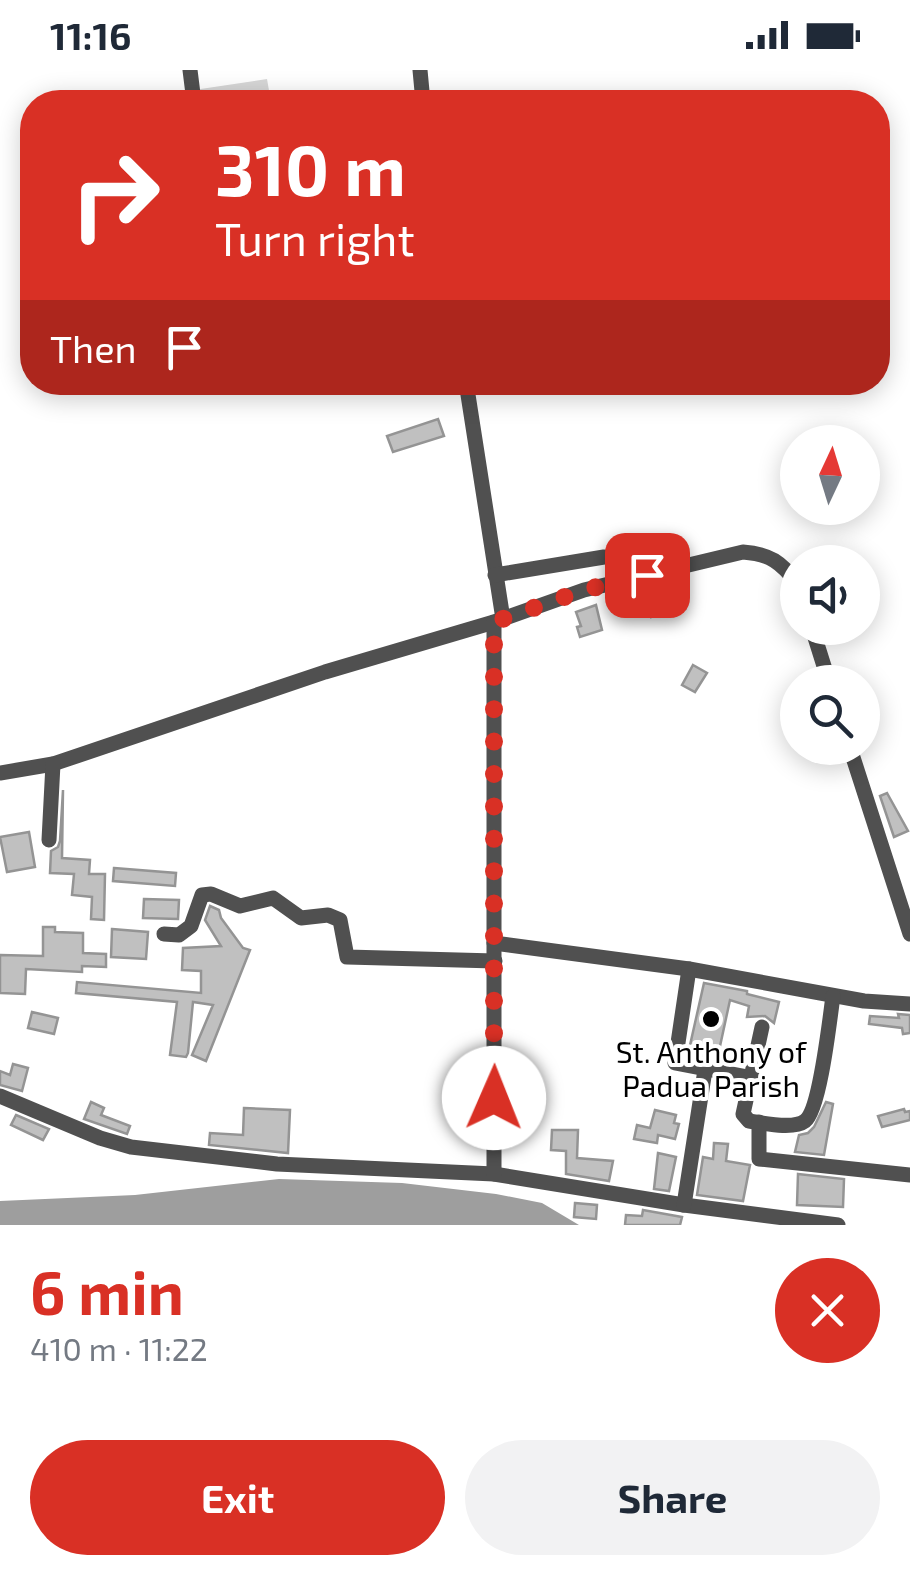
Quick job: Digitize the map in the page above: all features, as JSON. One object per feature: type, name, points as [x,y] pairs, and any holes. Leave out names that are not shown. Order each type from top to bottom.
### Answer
[{"type":"street","points":[[468,395],[498,620],[494,1174]]},
{"type":"street","points":[[0,773],[52,764],[584,590],[743,552],[765,554],[780,562]]},
{"type":"street","points":[[495,575],[604,558]]},
{"type":"street","points":[[49,840],[52,764]]},
{"type":"street","points":[[855,765],[910,934]]},
{"type":"street","points":[[164,934],[179,935],[191,926],[202,895],[211,894],[240,906],[273,898],[301,918],[328,914],[340,920],[348,957],[495,961]]},
{"type":"street","points":[[494,942],[690,970],[833,996],[910,1004]]},
{"type":"street","points":[[690,970],[674,1063],[753,1078]]},
{"type":"street","points":[[762,1027],[744,1114],[749,1121],[804,1122],[812,1111],[833,996]]},
{"type":"street","points":[[689,1225],[688,1206],[706,1070]]},
{"type":"street","points":[[0,1096],[100,1138],[156,1151],[277,1164],[494,1174],[688,1206],[838,1225]]},
{"type":"street","points":[[758,1122],[759,1159],[910,1175]]},
{"type":"shaded area","points":[[267,79],[269,90],[194,90]]},
{"type":"shaded area","points":[[279,1179],[402,1183],[496,1194],[542,1203],[579,1225],[0,1225],[0,1201],[135,1195]]},
{"type":"building","points":[[438,419],[444,436],[393,452],[387,436]]},
{"type":"building","points":[[680,590],[685,609],[651,617],[648,608],[670,601],[668,593]]},
{"type":"building","points":[[596,605],[602,630],[580,637],[576,612]]},
{"type":"building","points":[[693,665],[707,673],[695,692],[682,685]]},
{"type":"building","points":[[63,790],[62,858],[90,860],[89,874],[105,874],[104,920],[91,919],[92,897],[72,895],[74,874],[50,873],[51,851],[60,841]]},
{"type":"building","points":[[887,793],[908,831],[894,837],[880,796]]},
{"type":"building","points":[[29,832],[35,867],[7,872],[0,837]]},
{"type":"building","points":[[114,868],[176,873],[175,886],[113,881]]},
{"type":"building","points":[[144,899],[179,900],[178,919],[143,918]]},
{"type":"building","points":[[210,906],[219,910],[243,948],[250,950],[206,1061],[192,1055],[213,1005],[193,1002],[186,1057],[170,1055],[177,1002],[76,993],[77,982],[201,993],[201,971],[182,970],[183,948],[221,946],[205,920]]},
{"type":"building","points":[[43,927],[55,927],[55,932],[83,933],[83,953],[106,954],[106,967],[82,966],[82,972],[26,969],[25,994],[0,993],[0,955],[43,956]]},
{"type":"building","points":[[112,929],[148,932],[146,959],[111,957]]},
{"type":"building","name":"St. Anthony of Padua Parish","points":[[704,983],[779,1002],[774,1023],[765,1016],[747,1017],[749,1006],[730,1000],[717,1060],[688,1054]]},
{"type":"building","points":[[32,1012],[58,1018],[54,1034],[28,1028]]},
{"type":"building","points":[[898,1014],[910,1015],[910,1033],[903,1034],[902,1028],[869,1024],[870,1016],[899,1018]]},
{"type":"building","points":[[13,1064],[28,1068],[22,1091],[0,1085],[0,1071],[10,1075]]},
{"type":"building","points":[[91,1102],[104,1108],[101,1115],[130,1126],[127,1134],[84,1119]]},
{"type":"building","points":[[826,1102],[833,1104],[824,1155],[795,1152],[799,1135],[814,1127]]},
{"type":"building","points":[[244,1108],[290,1110],[288,1153],[209,1145],[210,1133],[243,1135]]},
{"type":"building","points":[[655,1110],[676,1115],[674,1123],[679,1124],[675,1139],[658,1135],[657,1143],[634,1139],[637,1125],[650,1128]]},
{"type":"building","points":[[910,1111],[910,1120],[882,1127],[878,1116]]},
{"type":"building","points":[[16,1115],[49,1129],[43,1140],[11,1125]]},
{"type":"building","points":[[552,1130],[578,1130],[577,1158],[613,1161],[609,1181],[566,1174],[566,1151],[551,1150]]},
{"type":"building","points":[[714,1143],[728,1144],[726,1161],[750,1165],[743,1201],[697,1195],[703,1157],[713,1159]]},
{"type":"building","points":[[658,1153],[676,1157],[669,1191],[654,1189]]},
{"type":"building","points":[[798,1174],[844,1179],[843,1207],[797,1205]]},
{"type":"building","points":[[575,1203],[597,1205],[596,1219],[574,1217]]},
{"type":"building","points":[[643,1210],[682,1217],[680,1225],[625,1225],[626,1215],[642,1216]]},
{"type":"place","name":"St. Anthony of Padua Parish","points":[[711,1019]]},
{"type":"route","points":[[494,1098],[494,622],[584,590],[647,575]]}]
